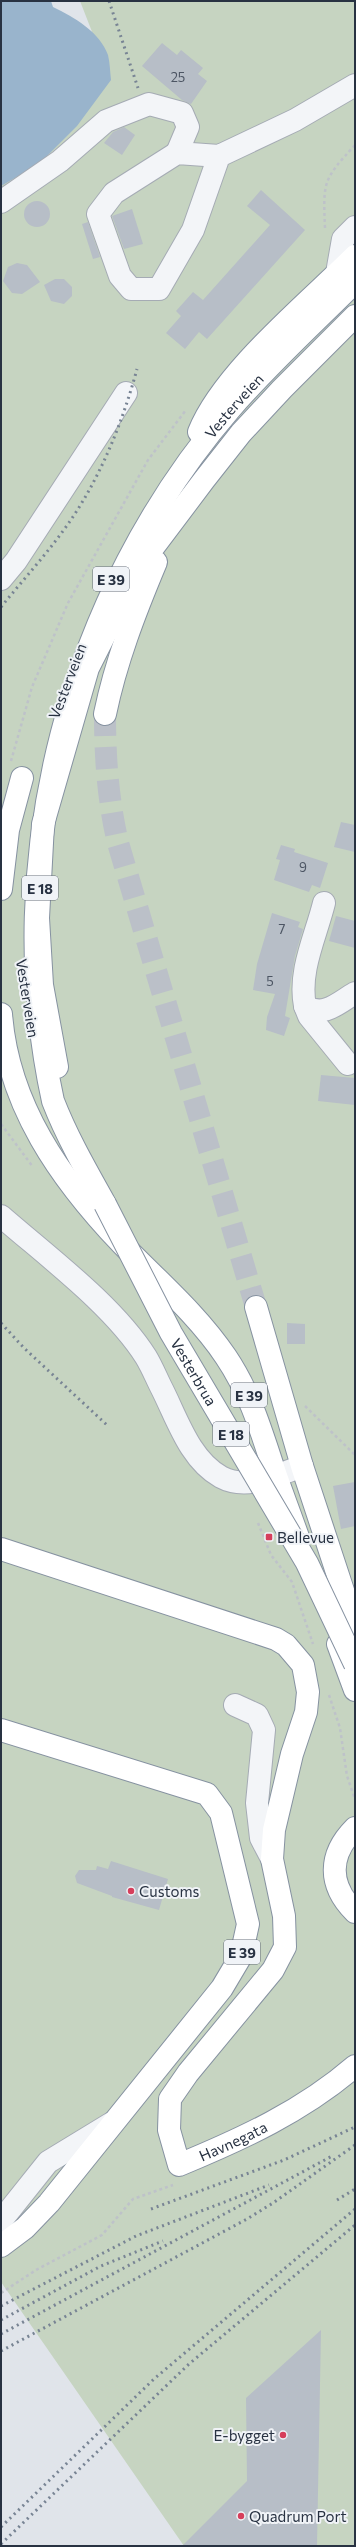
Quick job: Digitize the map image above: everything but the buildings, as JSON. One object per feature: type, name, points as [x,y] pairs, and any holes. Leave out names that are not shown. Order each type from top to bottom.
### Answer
[{"type":"highway","name":"E 39","points":[[346,278],[355,256]]},
{"type":"highway","name":"Vesterveien","points":[[84,1159],[67,1134],[48,1084],[28,1010],[20,957],[20,879],[26,826],[51,710],[95,611],[119,564],[187,463],[257,379],[346,278]]},
{"type":"highway","name":"Vesterveien","points":[[84,1159],[64,1097],[51,1045],[42,985],[38,918],[43,824],[88,668],[140,565],[242,433],[282,389],[355,316]]},
{"type":"highway","name":"E 39","points":[[105,714],[113,676],[127,633],[173,523]]},
{"type":"highway","points":[[1,889],[8,830],[26,762]]},
{"type":"highway","name":"E 39","points":[[1,1014],[8,1059],[19,1095],[49,1155],[87,1207],[202,1324],[227,1358],[250,1396],[276,1476],[355,1690]]},
{"type":"highway","name":"Vesterbrua","points":[[84,1159],[105,1204],[171,1332],[307,1563],[355,1664]]},
{"type":"highway","name":"E 39","points":[[256,1307],[287,1406],[302,1466],[355,1627]]},
{"type":"highway","name":"E 39","points":[[1,1549],[265,1634],[286,1645],[303,1665],[308,1692],[306,1712],[278,1809],[272,1859],[285,1921],[285,1947],[273,1970],[188,2073],[170,2099],[169,2130],[179,2174]]},
{"type":"highway","name":"E 39","points":[[1,1730],[207,1794],[221,1813],[248,1924],[241,1956],[222,1988],[49,2203],[25,2228],[1,2246]]},
{"type":"highway","points":[[355,1828],[343,1840],[336,1856],[334,1873],[338,1892],[355,1912]]},
{"type":"highway","name":"Havnegata","points":[[179,2174],[286,2116],[324,2091],[355,2066]]},
{"type":"street","points":[[177,153],[219,156],[295,120],[355,85]]},
{"type":"street","points":[[1,202],[60,161],[106,121],[149,104],[182,113],[188,127],[177,153],[114,193],[98,214],[120,276],[132,289],[159,289],[193,230],[219,156]]},
{"type":"street","points":[[346,278],[343,239],[355,227]]},
{"type":"street","points":[[1,579],[16,561],[126,393]]},
{"type":"street","points":[[324,903],[305,974],[303,994],[305,1006],[309,1016],[348,1064]]},
{"type":"street","points":[[305,1006],[312,1010],[324,1012],[355,993]]},
{"type":"street","points":[[1,1216],[107,1310],[141,1351],[187,1439],[210,1469],[227,1479],[244,1483],[276,1476],[302,1466]]},
{"type":"street","points":[[235,1705],[257,1715],[264,1730],[257,1804],[261,1838],[272,1859]]},
{"type":"street","points":[[1,2221],[48,2162],[114,2123]]},
{"type":"path","points":[[345,156],[355,145]]},
{"type":"path","points":[[287,1406],[298,1403],[308,1407],[355,1455]]},
{"type":"path","points":[[258,1521],[268,1550],[292,1582],[298,1597]]},
{"type":"path","points":[[347,1776],[355,1799]]},
{"type":"path","points":[[1,2293],[36,2270],[102,2235],[133,2199],[179,2174]]},
{"type":"green space","points":[[80,1],[355,1],[355,2546],[184,2546],[1,2282],[1,136],[105,65]]},
{"type":"water","points":[[1,1],[51,1],[53,7],[78,21],[93,32],[99,39],[108,55],[111,80],[77,126],[39,164],[1,186]]},
{"type":"tunnel","points":[[105,714],[108,779],[118,843],[256,1307]]},
{"type":"railway","points":[[109,1],[138,88]]},
{"type":"railway","points":[[1,607],[60,535],[88,493],[113,441],[137,369]]},
{"type":"railway","points":[[1,1323],[24,1348],[108,1426]]},
{"type":"railway","points":[[151,2209],[284,2160],[355,2127]]},
{"type":"railway","points":[[1,2351],[247,2219],[273,2203],[355,2145]]},
{"type":"railway","points":[[1,2334],[334,2155]]},
{"type":"railway","points":[[1,2306],[136,2236],[269,2185]]},
{"type":"railway","points":[[337,2200],[355,2189]]},
{"type":"railway","points":[[1,2527],[154,2379],[355,2209]]},
{"type":"railway","points":[[1,2544],[189,2364],[355,2225]]},
{"type":"railway","points":[[1,2320],[101,2266],[163,2241]]},
{"type":"place","name":"Bellevue","points":[[269,1537]]},
{"type":"place","name":"Customs","points":[[131,1891]]},
{"type":"place","name":"E-bygget","points":[[283,2435]]},
{"type":"place","name":"Quadrum Port","points":[[241,2516]]}]
